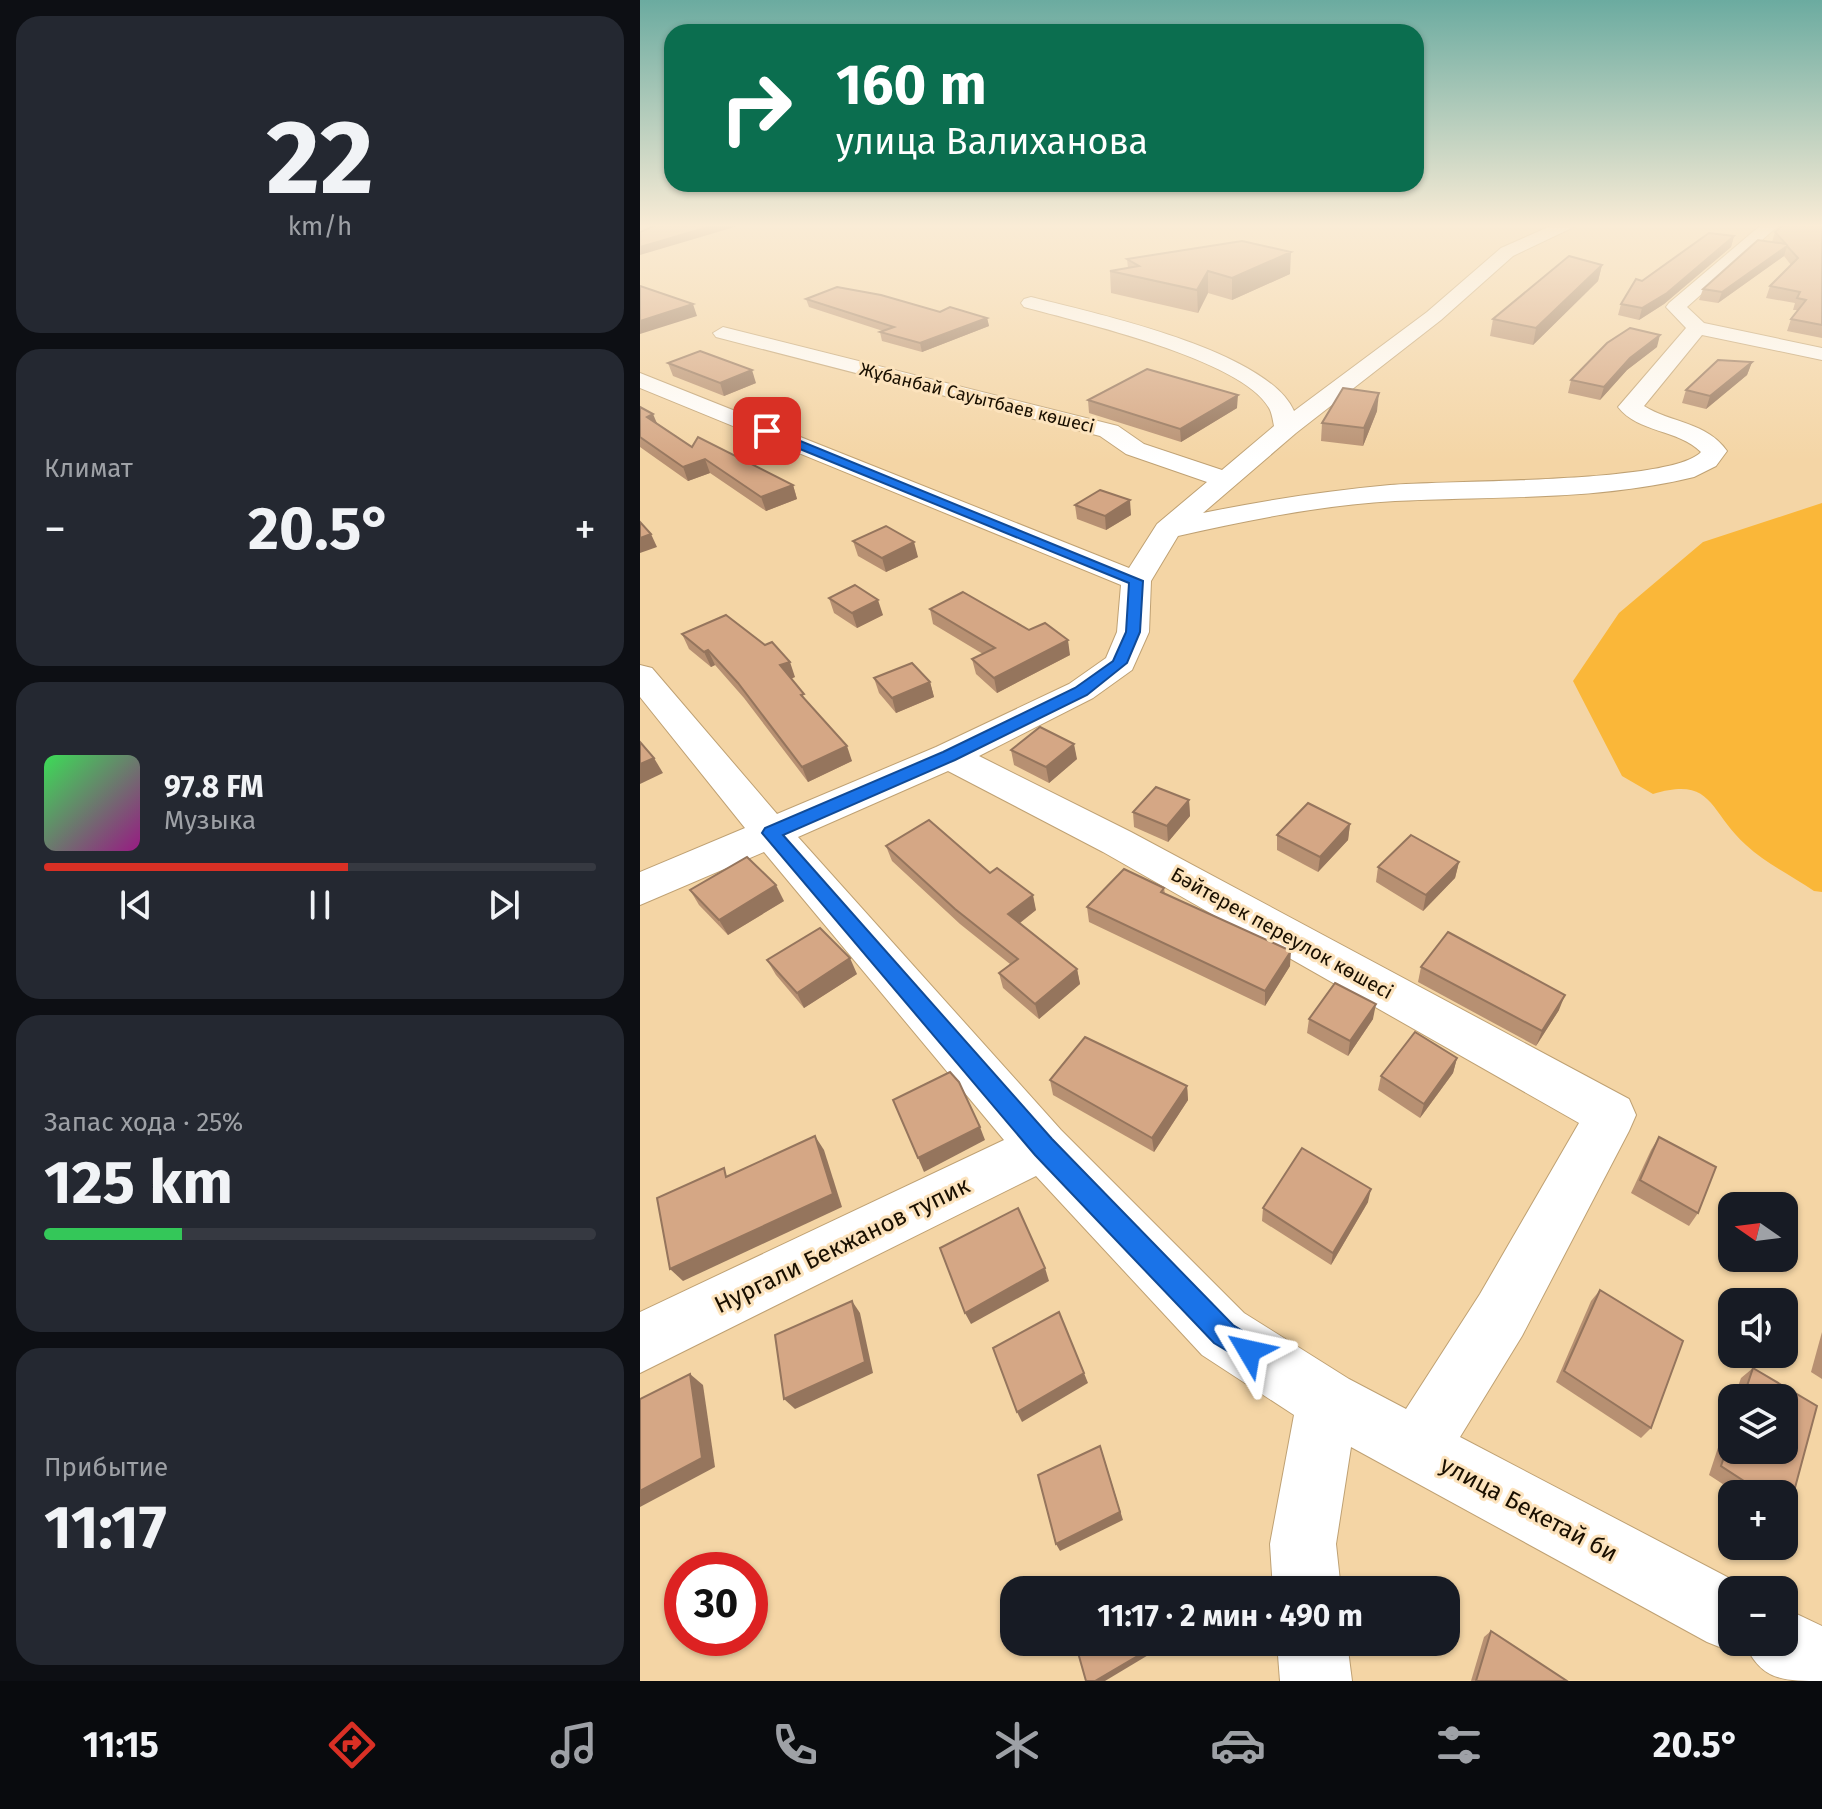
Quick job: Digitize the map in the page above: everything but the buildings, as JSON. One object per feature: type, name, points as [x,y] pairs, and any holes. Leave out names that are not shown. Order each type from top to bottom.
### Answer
[{"type":"street","points":[[1033,303],[1187,348],[1224,364],[1255,382],[1279,404],[1287,428]]},
{"type":"street","points":[[640,889],[949,756],[1081,691],[1120,663],[1133,632],[1136,581],[1167,530],[1287,428],[1448,303]]},
{"type":"street","points":[[1680,303],[1676,307],[1697,328],[1822,354]]},
{"type":"street","points":[[1167,530],[1260,509],[1392,493],[1544,488],[1685,471],[1707,461],[1714,451],[1706,440],[1642,417],[1630,407],[1697,328]]},
{"type":"street","name":"Жұбанбай Сауытбаев көшесі","points":[[723,333],[1109,431],[1135,449],[1225,480]]},
{"type":"street","points":[[640,380],[1136,581]]},
{"type":"street","name":"улица Бекетай би","points":[[640,675],[771,833],[1043,1147],[1223,1334],[1327,1401],[1718,1610]]},
{"type":"street","name":"Бәйтерек переулок көшесі","points":[[949,756],[1117,842],[1611,1115],[1501,1315],[1417,1449]]},
{"type":"street","name":"Нургали Бекжанов тупик","points":[[640,1343],[1043,1147]]},
{"type":"street","points":[[1306,1576],[1303,1544],[1327,1401]]},
{"type":"street","points":[[1798,1651],[1822,1664]]},
{"type":"street","points":[[1313,1656],[1316,1681]]},
{"type":"shaded area","points":[[1822,503],[1822,892],[1814,891],[1753,852],[1699,793],[1673,790],[1653,794],[1622,776],[1573,681],[1619,613],[1703,542]]},
{"type":"route","points":[[767,431],[1136,581],[1133,632],[1120,663],[1081,691],[949,756],[771,833],[1043,1147],[1223,1334],[1249,1351]]}]
